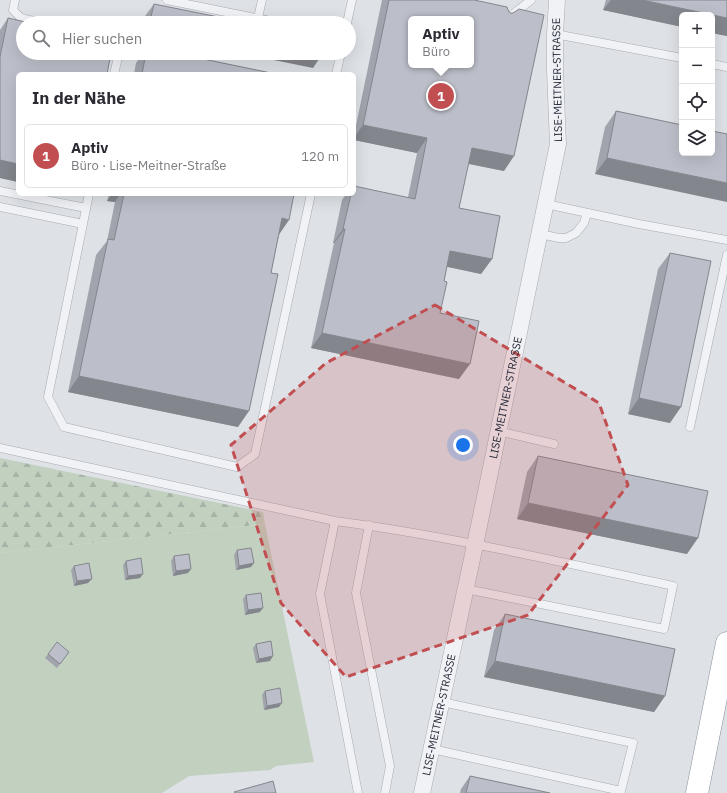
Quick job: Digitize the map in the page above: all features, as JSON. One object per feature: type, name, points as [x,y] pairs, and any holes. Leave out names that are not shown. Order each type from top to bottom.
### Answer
[{"type":"highway","points":[[698,793],[727,643]]},
{"type":"street","name":"LISE-MEITNER-STRASSE","points":[[422,793],[466,589],[558,144],[555,71],[557,0]]},
{"type":"lane","points":[[15,0],[13,10],[19,16]]},
{"type":"lane","points":[[168,0],[248,16]]},
{"type":"lane","points":[[258,16],[262,0]]},
{"type":"lane","points":[[349,16],[352,0]]},
{"type":"lane","points":[[508,18],[531,0]]},
{"type":"lane","points":[[555,34],[679,57]]},
{"type":"lane","points":[[114,72],[117,60]]},
{"type":"lane","points":[[336,72],[339,60]]},
{"type":"lane","points":[[715,65],[727,67]]},
{"type":"lane","points":[[0,191],[16,194]]},
{"type":"lane","points":[[25,196],[86,208]]},
{"type":"lane","points":[[89,196],[48,397],[64,427],[237,467],[255,454],[311,196]]},
{"type":"lane","points":[[546,204],[639,224],[727,240]]},
{"type":"lane","points":[[0,207],[83,224]]},
{"type":"lane","points":[[540,234],[566,238],[576,232],[584,223],[587,213]]},
{"type":"lane","points":[[690,426],[727,256]]},
{"type":"lane","points":[[498,431],[554,444]]},
{"type":"lane","points":[[0,448],[335,520],[475,544],[673,586],[664,629],[466,589]]},
{"type":"lane","points":[[335,520],[320,594],[358,793]]},
{"type":"lane","points":[[370,525],[356,593],[390,766],[385,793]]},
{"type":"lane","points":[[432,749],[621,791],[633,743],[442,702]]},
{"type":"highlighted area","points":[[435,305],[599,403],[628,485],[528,615],[346,677],[281,603],[231,445],[326,363]]},
{"type":"green space","points":[[0,458],[263,512],[265,524],[0,553]]},
{"type":"green space","points":[[265,524],[314,762],[276,766],[270,770],[189,776],[162,793],[0,793],[0,553]]},
{"type":"building","points":[[389,0],[474,0],[507,7],[510,13],[513,13],[519,9],[544,15],[514,156],[472,148],[459,208],[500,216],[492,259],[450,251],[444,281],[447,282],[440,313],[479,321],[470,364],[322,333],[345,229],[343,229],[351,196],[356,196],[356,186],[415,199],[427,138],[363,125]]},
{"type":"building","points":[[642,0],[727,0],[727,18],[715,15],[715,12],[699,12]]},
{"type":"building","points":[[154,4],[213,16],[151,16]]},
{"type":"building","points":[[8,18],[16,20],[16,60],[110,60],[107,72],[16,72],[16,164],[0,160],[0,57]]},
{"type":"building","points":[[145,60],[208,60],[266,72],[142,72]]},
{"type":"building","points":[[616,111],[679,124],[679,156],[715,156],[715,132],[727,134],[727,183],[607,158]]},
{"type":"building","points":[[124,196],[294,196],[289,220],[282,218],[271,273],[278,274],[249,411],[79,376],[108,239],[114,240]]},
{"type":"building","points":[[670,253],[711,261],[681,407],[639,398]]},
{"type":"building","points":[[538,456],[708,491],[698,538],[528,503]]},
{"type":"building","points":[[251,548],[254,563],[239,566],[237,550]]},
{"type":"building","points":[[189,554],[191,569],[176,571],[174,556]]},
{"type":"building","points":[[141,558],[143,574],[128,576],[126,561]]},
{"type":"building","points":[[89,563],[92,579],[77,581],[74,566]]},
{"type":"building","points":[[261,593],[263,608],[248,610],[246,595]]},
{"type":"building","points":[[505,614],[675,649],[665,696],[495,661]]},
{"type":"building","points":[[271,641],[273,656],[259,659],[256,644]]},
{"type":"building","points":[[57,642],[69,652],[60,664],[48,654]]},
{"type":"building","points":[[280,688],[282,703],[267,706],[265,691]]},
{"type":"building","points":[[470,776],[550,793],[466,793]]},
{"type":"building","points":[[273,781],[276,793],[234,792]]},
{"type":"place","name":"Aptiv","points":[[441,96]]}]
